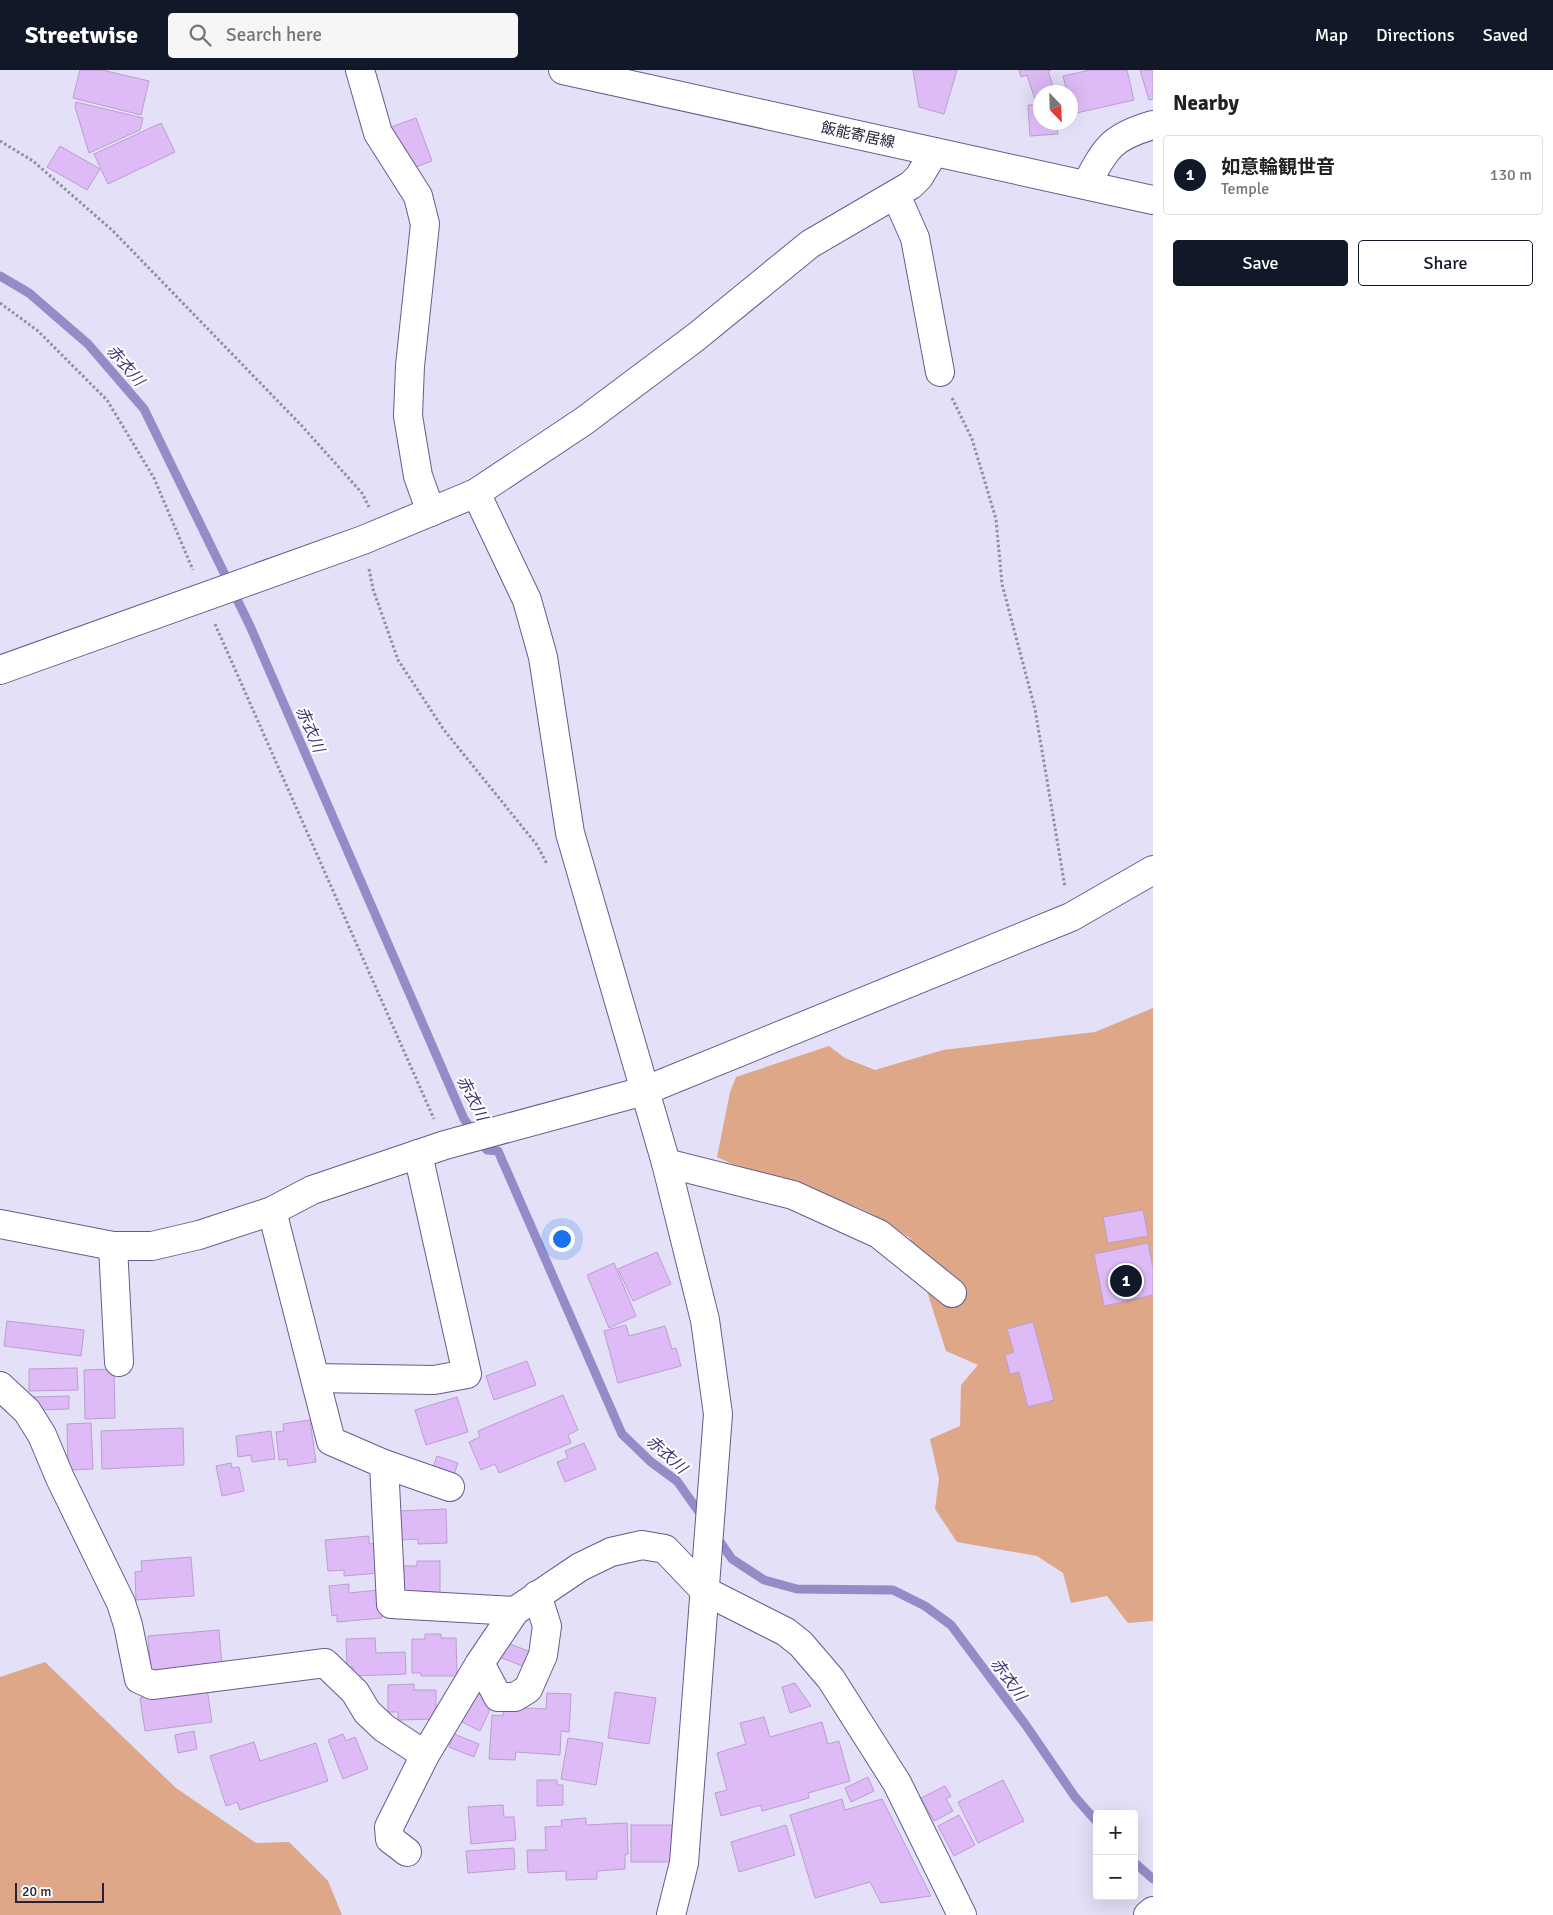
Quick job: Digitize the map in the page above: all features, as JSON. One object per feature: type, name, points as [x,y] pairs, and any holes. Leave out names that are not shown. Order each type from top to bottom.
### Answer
[{"type":"street","points":[[360,70],[378,133],[418,196],[425,224],[410,366],[408,416],[418,476],[431,512]]},
{"type":"street","name":"飯能寄居線","points":[[563,70],[1153,200]]},
{"type":"street","points":[[1086,185],[1106,149],[1128,132],[1153,125]]},
{"type":"street","points":[[0,670],[372,536],[476,493],[584,421],[648,373],[810,244],[896,195],[919,177],[934,152]]},
{"type":"street","points":[[896,195],[916,238],[940,372]]},
{"type":"street","points":[[476,493],[527,600],[543,657],[570,833],[666,1163],[705,1320],[718,1414],[684,1863],[671,1915]]},
{"type":"street","points":[[2,1229],[114,1246],[152,1246],[199,1235],[272,1210],[312,1190],[445,1145],[644,1091],[1071,917],[1153,870]]},
{"type":"street","points":[[315,1378],[434,1380],[467,1374],[418,1154]]},
{"type":"street","points":[[666,1163],[793,1195],[879,1234],[952,1293]]},
{"type":"street","points":[[272,1210],[331,1441],[384,1464],[450,1487]]},
{"type":"street","points":[[114,1246],[119,1362]]},
{"type":"street","points":[[0,1386],[27,1411],[42,1435],[60,1478],[121,1603],[128,1625],[139,1679],[152,1685],[324,1663],[355,1692],[368,1712],[384,1728],[425,1755]]},
{"type":"street","points":[[384,1464],[391,1604],[515,1611]]},
{"type":"street","points":[[407,1852],[390,1839],[389,1827],[425,1755],[480,1663],[515,1611],[580,1567],[611,1552],[642,1545],[665,1549],[705,1591],[786,1632],[802,1644],[831,1679],[897,1783],[962,1915]]},
{"type":"street","points":[[480,1663],[498,1697],[515,1697],[528,1689],[543,1655],[547,1626],[537,1595]]},
{"type":"street","points":[[1148,1915],[1153,1911]]},
{"type":"path","points":[[0,141],[33,161],[113,231],[301,425],[362,493],[372,536],[373,589],[398,660],[444,730],[537,845],[550,870]]},
{"type":"path","points":[[0,303],[38,331],[107,400],[154,478],[203,597],[409,1057],[445,1145]]},
{"type":"path","points":[[940,372],[972,439],[996,519],[1002,584],[1035,709],[1071,917]]},
{"type":"shaded area","points":[[1153,1008],[1153,1621],[1128,1623],[1107,1596],[1071,1603],[1063,1573],[1037,1556],[957,1542],[935,1509],[939,1479],[930,1439],[960,1426],[961,1385],[978,1365],[946,1351],[910,1238],[884,1221],[849,1204],[754,1172],[717,1157],[730,1092],[736,1077],[829,1046],[845,1058],[875,1070],[943,1050],[1095,1032]]},
{"type":"shaded area","points":[[45,1662],[176,1788],[256,1843],[289,1842],[328,1881],[342,1915],[0,1915],[0,1677]]},
{"type":"building","points":[[80,70],[102,70],[149,81],[141,115],[73,98]]},
{"type":"building","points":[[913,70],[957,70],[944,114],[919,107]]},
{"type":"building","points":[[1019,70],[1051,70],[1048,71],[1053,85],[1033,85],[1033,93],[1027,75],[1021,77]]},
{"type":"building","points":[[1090,70],[1127,70],[1134,100],[1078,113],[1078,85],[1065,85],[1063,76]]},
{"type":"building","points":[[1140,70],[1153,70],[1153,99],[1149,100]]},
{"type":"building","points":[[76,102],[143,118],[140,130],[89,153],[75,107]]},
{"type":"building","points":[[1028,105],[1033,105],[1033,130],[1058,130],[1058,134],[1030,136]]},
{"type":"building","points":[[416,118],[432,161],[408,170],[388,128]]},
{"type":"building","points":[[161,123],[175,152],[108,184],[94,154]]},
{"type":"building","points":[[60,146],[100,169],[87,190],[47,167]]},
{"type":"building","points":[[1143,1210],[1148,1236],[1108,1243],[1103,1217]]},
{"type":"building","points":[[1148,1243],[1153,1268],[1153,1295],[1104,1306],[1094,1254]]},
{"type":"building","points":[[657,1252],[671,1284],[633,1301],[618,1269]]},
{"type":"building","points":[[614,1263],[636,1316],[609,1328],[587,1275]]},
{"type":"building","points":[[7,1321],[84,1330],[81,1356],[4,1346]]},
{"type":"building","points":[[1033,1322],[1054,1400],[1028,1407],[1019,1372],[1010,1374],[1005,1355],[1014,1352],[1007,1329]]},
{"type":"building","points":[[626,1325],[629,1336],[665,1326],[672,1349],[676,1348],[681,1366],[618,1383],[604,1331]]},
{"type":"building","points":[[527,1361],[536,1385],[494,1400],[486,1376]]},
{"type":"building","points":[[77,1368],[78,1390],[29,1391],[29,1369]]},
{"type":"building","points":[[114,1369],[115,1418],[85,1419],[84,1370]]},
{"type":"building","points":[[563,1395],[578,1430],[568,1435],[571,1443],[499,1473],[495,1464],[481,1470],[469,1442],[480,1437],[478,1431]]},
{"type":"building","points":[[69,1396],[69,1409],[33,1410],[33,1397]]},
{"type":"building","points":[[457,1397],[468,1432],[426,1445],[415,1410]]},
{"type":"building","points":[[310,1420],[316,1462],[288,1466],[287,1459],[279,1460],[276,1432],[284,1431],[283,1424]]},
{"type":"building","points":[[91,1423],[93,1469],[68,1470],[67,1424]]},
{"type":"building","points":[[183,1428],[184,1465],[102,1469],[101,1431]]},
{"type":"building","points":[[271,1431],[275,1459],[252,1462],[251,1455],[238,1457],[236,1436]]},
{"type":"building","points":[[584,1443],[596,1469],[565,1482],[557,1462],[568,1458],[565,1451]]},
{"type":"building","points":[[437,1456],[458,1463],[453,1477],[432,1470]]},
{"type":"building","points":[[231,1463],[232,1468],[239,1467],[244,1491],[222,1496],[216,1466]]},
{"type":"building","points":[[446,1509],[447,1543],[418,1544],[418,1539],[400,1540],[399,1511]]},
{"type":"building","points":[[369,1536],[369,1544],[377,1543],[379,1573],[344,1576],[344,1570],[328,1571],[325,1540]]},
{"type":"building","points":[[191,1557],[194,1596],[136,1600],[135,1572],[142,1571],[141,1561]]},
{"type":"building","points":[[417,1561],[440,1561],[440,1598],[401,1593],[401,1566],[417,1566]]},
{"type":"building","points":[[349,1584],[349,1593],[379,1590],[382,1618],[337,1622],[337,1615],[332,1616],[329,1586]]},
{"type":"building","points":[[219,1630],[222,1665],[151,1671],[148,1636]]},
{"type":"building","points":[[425,1634],[441,1634],[441,1638],[456,1638],[457,1676],[421,1676],[421,1673],[412,1673],[412,1639],[425,1639]]},
{"type":"building","points":[[375,1638],[376,1653],[405,1652],[406,1674],[353,1676],[353,1667],[347,1667],[346,1639]]},
{"type":"building","points":[[505,1642],[531,1652],[525,1667],[499,1657]]},
{"type":"building","points":[[795,1683],[811,1706],[790,1713],[782,1687]]},
{"type":"building","points":[[414,1684],[414,1690],[436,1690],[436,1719],[398,1720],[398,1712],[388,1712],[388,1685]]},
{"type":"building","points":[[207,1688],[212,1722],[145,1731],[140,1698]]},
{"type":"building","points":[[476,1688],[489,1694],[494,1701],[480,1731],[460,1721]]},
{"type":"building","points":[[615,1692],[656,1698],[649,1744],[608,1738]]},
{"type":"building","points":[[547,1693],[571,1694],[569,1732],[561,1731],[560,1755],[516,1752],[515,1760],[489,1759],[492,1715],[503,1716],[504,1707],[546,1709]]},
{"type":"building","points":[[764,1717],[770,1737],[822,1722],[828,1744],[839,1741],[850,1781],[808,1793],[809,1798],[762,1811],[761,1805],[721,1816],[715,1793],[727,1790],[717,1753],[746,1744],[740,1723]]},
{"type":"building","points":[[194,1731],[197,1749],[178,1753],[175,1735]]},
{"type":"building","points":[[343,1734],[346,1741],[355,1737],[368,1769],[343,1779],[328,1740]]},
{"type":"building","points":[[454,1734],[479,1744],[474,1757],[449,1747]]},
{"type":"building","points":[[568,1738],[603,1743],[596,1785],[561,1779]]},
{"type":"building","points":[[254,1742],[260,1761],[316,1743],[328,1781],[240,1810],[237,1802],[226,1806],[210,1756]]},
{"type":"building","points":[[868,1777],[874,1791],[851,1802],[845,1788]]},
{"type":"building","points":[[537,1780],[557,1780],[557,1785],[563,1785],[563,1805],[537,1806]]},
{"type":"building","points":[[1003,1780],[1024,1821],[978,1843],[958,1802]]},
{"type":"building","points":[[945,1786],[951,1796],[946,1799],[953,1811],[934,1821],[921,1798]]},
{"type":"building","points":[[842,1799],[845,1810],[882,1799],[931,1896],[881,1903],[870,1882],[815,1898],[790,1815]]},
{"type":"building","points":[[503,1805],[504,1817],[514,1817],[516,1840],[471,1844],[468,1807]]},
{"type":"building","points":[[959,1815],[975,1845],[954,1856],[938,1826]]},
{"type":"building","points":[[586,1818],[586,1825],[627,1823],[628,1854],[625,1855],[625,1869],[597,1871],[597,1879],[566,1880],[566,1871],[528,1873],[527,1850],[546,1850],[545,1827],[562,1826],[561,1820]]},
{"type":"building","points":[[631,1825],[672,1825],[672,1862],[631,1862]]},
{"type":"building","points":[[786,1825],[795,1855],[739,1872],[731,1842]]},
{"type":"building","points":[[514,1848],[515,1869],[468,1873],[466,1851]]},
{"type":"waterway","name":"赤衣川","points":[[0,276],[29,293],[88,344],[144,409],[250,626],[464,1119],[487,1150],[498,1151],[622,1434],[651,1462],[677,1481],[704,1519]]},
{"type":"waterway","name":"赤衣川","points":[[716,1536],[732,1559],[764,1580],[797,1589],[893,1590],[925,1606],[951,1625],[1025,1724],[1075,1797],[1093,1817]]},
{"type":"waterway","name":"赤衣川","points":[[1138,1866],[1153,1879]]},
{"type":"place","name":"如意輪観世音","points":[[1126,1281]]}]
